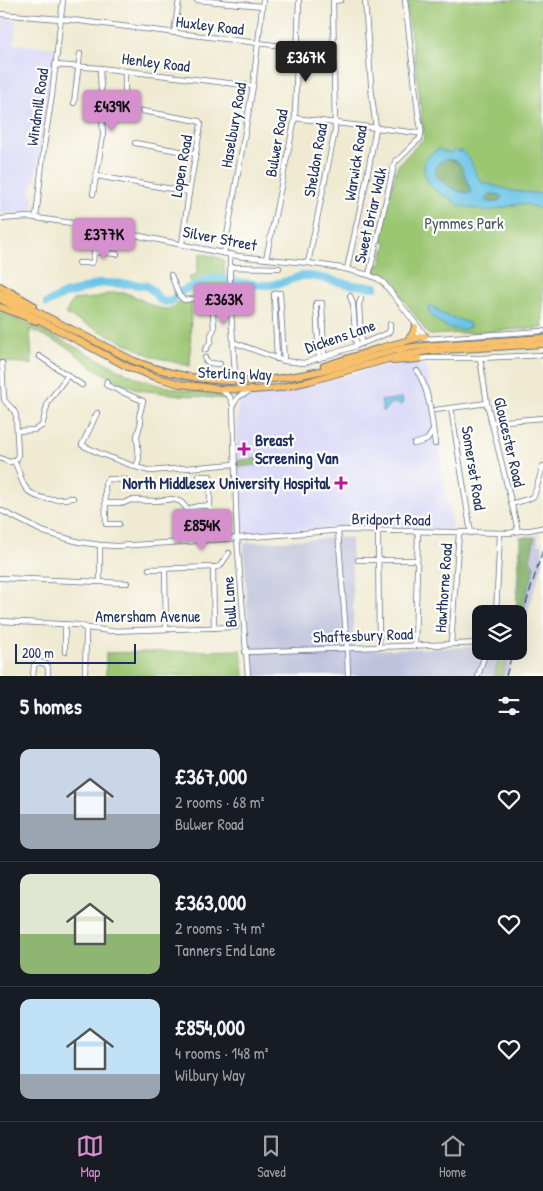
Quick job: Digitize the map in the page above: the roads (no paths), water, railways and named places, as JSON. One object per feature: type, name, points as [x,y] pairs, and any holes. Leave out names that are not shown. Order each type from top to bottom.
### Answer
[{"type":"highway","points":[[0,286],[79,333]]},
{"type":"highway","name":"Sterling Way","points":[[0,293],[134,361],[184,376],[219,381],[273,380],[300,376],[408,348],[543,338]]},
{"type":"highway","name":"Sterling Way","points":[[0,299],[113,359],[144,373],[180,384],[220,389],[252,390],[279,388],[399,356],[429,351],[543,344]]},
{"type":"highway","points":[[0,307],[63,332]]},
{"type":"highway","points":[[408,340],[414,325]]},
{"type":"highway","points":[[300,376],[356,355],[424,337]]},
{"type":"highway","points":[[374,363],[420,359]]},
{"type":"street","name":"Windmill Road","points":[[36,217],[63,0]]},
{"type":"street","points":[[174,34],[179,0]]},
{"type":"street","points":[[197,0],[262,6]]},
{"type":"street","name":"Haselbury Road","points":[[235,374],[230,267],[227,254],[253,86],[263,0]]},
{"type":"street","name":"Bulwer Road","points":[[266,259],[295,118],[299,0]]},
{"type":"street","points":[[332,1],[341,0]]},
{"type":"street","name":"Warwick Road","points":[[348,269],[376,128],[365,0]]},
{"type":"street","name":"Sweet Briar Walk","points":[[369,275],[394,165],[396,160],[422,137],[405,0]]},
{"type":"street","name":"Sheldon Road","points":[[308,263],[335,131],[332,1]]},
{"type":"street","name":"Huxley Road","points":[[0,14],[61,19],[298,48]]},
{"type":"street","points":[[74,103],[80,54]]},
{"type":"street","name":"Henley Road","points":[[56,65],[100,68],[253,86]]},
{"type":"street","points":[[93,194],[103,136],[100,68]]},
{"type":"street","points":[[125,71],[125,104]]},
{"type":"street","name":"Lopen Road","points":[[142,110],[200,122],[201,126],[182,244]]},
{"type":"street","points":[[295,118],[418,133]]},
{"type":"street","name":"Sweet Briar Walk","points":[[416,141],[420,126]]},
{"type":"street","points":[[135,143],[196,154]]},
{"type":"street","points":[[97,176],[189,192]]},
{"type":"street","name":"Silver Street","points":[[0,219],[36,217],[97,227],[227,254],[348,269],[369,275],[383,282],[414,325],[418,336],[424,337]]},
{"type":"street","points":[[79,263],[91,263],[93,261],[97,227]]},
{"type":"street","points":[[95,252],[117,254]]},
{"type":"street","points":[[230,267],[279,268]]},
{"type":"street","points":[[171,275],[179,295],[184,300],[230,293]]},
{"type":"street","points":[[277,359],[274,294],[280,293],[284,361]]},
{"type":"street","points":[[205,350],[211,341],[211,335],[214,330],[212,296]]},
{"type":"street","points":[[350,296],[358,303],[361,344]]},
{"type":"street","points":[[318,359],[316,303],[322,303],[324,357]]},
{"type":"street","points":[[356,346],[358,303]]},
{"type":"street","name":"Dickens Lane","points":[[233,342],[277,359],[304,363],[356,346],[388,332],[390,324]]},
{"type":"street","points":[[424,337],[484,336],[543,331]]},
{"type":"street","points":[[420,359],[543,355]]},
{"type":"street","points":[[39,356],[82,385]]},
{"type":"street","points":[[205,358],[209,363],[220,364]]},
{"type":"street","name":"Gloucester Road","points":[[480,358],[487,403],[517,526],[516,530]]},
{"type":"street","points":[[0,458],[9,462],[14,461],[17,459],[18,454],[16,413],[4,399],[2,362]]},
{"type":"street","points":[[417,371],[425,386],[435,444]]},
{"type":"street","points":[[17,431],[34,430],[42,426],[48,402],[68,376]]},
{"type":"street","points":[[108,381],[106,385],[143,401],[139,416],[141,422],[137,436],[139,459],[136,467]]},
{"type":"street","points":[[220,389],[230,397],[233,406]]},
{"type":"street","points":[[233,406],[238,397],[252,390]]},
{"type":"street","name":"Somerset Road","points":[[435,410],[487,403]]},
{"type":"street","name":"Bull Lane","points":[[233,406],[237,538],[248,676]]},
{"type":"street","name":"Somerset Road","points":[[452,408],[471,533]]},
{"type":"street","points":[[97,413],[82,444],[100,454],[150,470],[235,464]]},
{"type":"street","points":[[491,422],[543,418]]},
{"type":"street","points":[[414,444],[427,440],[433,431]]},
{"type":"street","points":[[14,461],[31,493],[40,498],[66,502],[73,498]]},
{"type":"street","points":[[511,504],[534,496],[543,466]]},
{"type":"street","points":[[199,476],[210,476],[210,526]]},
{"type":"street","points":[[119,524],[106,524],[105,484],[108,479],[127,480]]},
{"type":"street","points":[[106,503],[124,503],[131,500],[156,501],[173,499],[181,502],[188,510]]},
{"type":"street","points":[[183,542],[184,515],[196,505],[210,506]]},
{"type":"street","name":"Bridport Road","points":[[0,510],[44,532],[79,542],[117,546],[338,531],[510,533],[516,530],[530,531],[543,526]]},
{"type":"street","points":[[338,531],[348,676]]},
{"type":"street","points":[[378,531],[379,647]]},
{"type":"street","points":[[415,646],[418,532]]},
{"type":"street","name":"Hawthorne Road","points":[[452,644],[459,533]]},
{"type":"street","points":[[496,605],[500,533]]},
{"type":"street","points":[[100,545],[100,582]]},
{"type":"street","points":[[213,576],[229,553]]},
{"type":"street","points":[[358,560],[417,560]]},
{"type":"street","points":[[149,569],[220,566]]},
{"type":"street","points":[[214,567],[214,628]]},
{"type":"street","points":[[165,569],[166,630]]},
{"type":"street","points":[[0,578],[127,584]]},
{"type":"street","name":"Amersham Avenue","points":[[0,621],[65,624],[110,631],[236,627]]},
{"type":"street","points":[[65,624],[65,652]]},
{"type":"street","points":[[82,626],[86,630],[85,676]]},
{"type":"street","points":[[86,634],[88,631],[95,629]]},
{"type":"street","name":"Shaftesbury Road","points":[[245,652],[472,643]]},
{"type":"street","points":[[478,676],[483,660]]},
{"type":"street","points":[[33,676],[34,665],[40,662],[46,664],[48,676]]},
{"type":"water","points":[[439,149],[451,153],[455,149],[458,152],[462,151],[470,159],[476,174],[482,182],[513,191],[543,194],[543,210],[529,205],[518,204],[487,211],[458,205],[435,190],[425,176],[424,167],[427,158]],"holes":[[[447,159],[459,163],[471,193],[452,188],[436,176],[435,170],[437,165]],[[491,194],[500,195],[502,198],[494,202],[486,201],[486,197]]]},
{"type":"water","points":[[431,306],[442,314],[469,323],[470,327],[459,330],[440,323],[430,314],[428,309]]},
{"type":"water","points":[[402,398],[403,403],[399,405],[391,403],[383,412],[381,401]]},
{"type":"waterway","points":[[47,303],[65,294],[100,283],[147,286],[160,300],[165,302],[171,301],[182,291],[213,278],[271,285],[301,276],[312,276],[353,285],[375,287]]},
{"type":"railway","points":[[526,605],[543,549]]},
{"type":"railway","points":[[506,676],[510,660]]},
{"type":"place","name":"Breast Screening Van","points":[[244,449]]},
{"type":"place","name":"North Middlesex University Hospital","points":[[341,483]]},
{"type":"park label","name":"Pymmes Park","points":[[464,223]]}]
